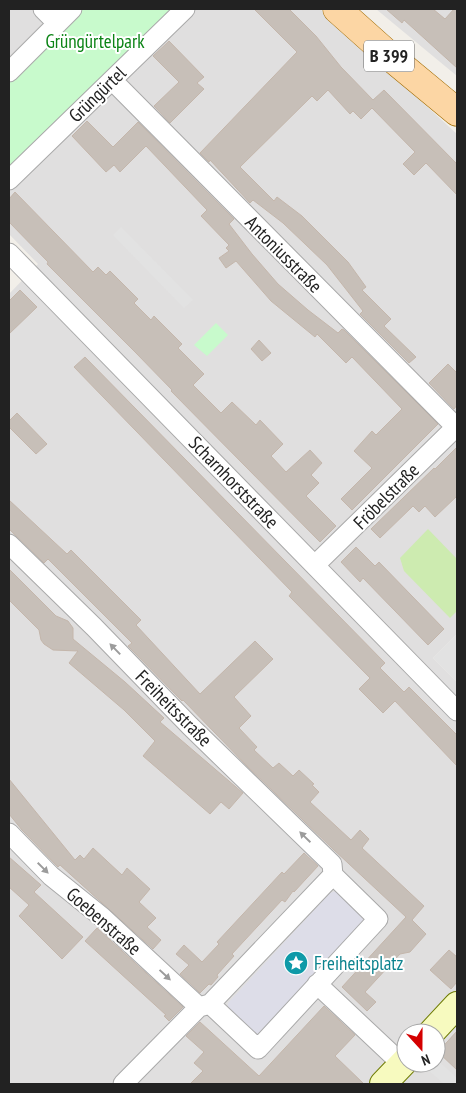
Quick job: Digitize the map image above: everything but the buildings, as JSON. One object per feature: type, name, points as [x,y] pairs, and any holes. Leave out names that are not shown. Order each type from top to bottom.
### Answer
[{"type":"main road","name":"B 399","points":[[337,9],[457,112]]},
{"type":"street","points":[[43,9],[57,23]]},
{"type":"street","points":[[9,72],[72,9]]},
{"type":"street","name":"Grüngürtel","points":[[9,180],[185,9]]},
{"type":"street","name":"Antoniusstraße","points":[[112,80],[456,427]]},
{"type":"street","name":"Scharnhorststraße","points":[[12,264],[315,565],[457,712]]},
{"type":"street","name":"Fröbelstraße","points":[[315,565],[456,427]]},
{"type":"street","name":"Freiheitsstraße","points":[[9,544],[94,627],[190,726],[332,864],[333,875]]},
{"type":"street","name":"Goebenstraße","points":[[9,833],[51,876],[102,917],[205,1006]]},
{"type":"street","points":[[123,1084],[205,1006],[333,875],[378,919],[258,1049],[205,1006]]},
{"type":"street","points":[[317,984],[396,1055]]},
{"type":"street","points":[[440,1023],[457,1005]]},
{"type":"street","points":[[383,1084],[396,1070]]},
{"type":"shaded area","points":[[9,9],[320,9],[457,134],[457,634],[433,658],[457,682],[457,1084],[9,1084],[9,294],[38,264],[9,234]]},
{"type":"shaded area","points":[[376,9],[457,9],[457,76]]},
{"type":"shaded area","points":[[121,227],[193,300],[184,308],[113,235]]},
{"type":"shaded area","points":[[457,634],[457,682],[433,658]]},
{"type":"shaded area","name":"Freiheitsplatz","points":[[336,891],[362,916],[364,922],[262,1033],[256,1034],[228,1008],[228,1003],[330,893]]},
{"type":"shaded area","points":[[446,1068],[457,1078],[457,1084],[444,1084],[432,1073],[446,1073]]},
{"type":"green space","name":"Grüngürtelpark","points":[[83,9],[172,9],[9,169],[9,82]]},
{"type":"green space","points":[[216,323],[228,335],[207,356],[194,345]]},
{"type":"green space","points":[[428,529],[457,559],[457,611],[450,618],[404,571],[400,558]]},
{"type":"place","name":"Freiheitsplatz","points":[[296,963]]}]
